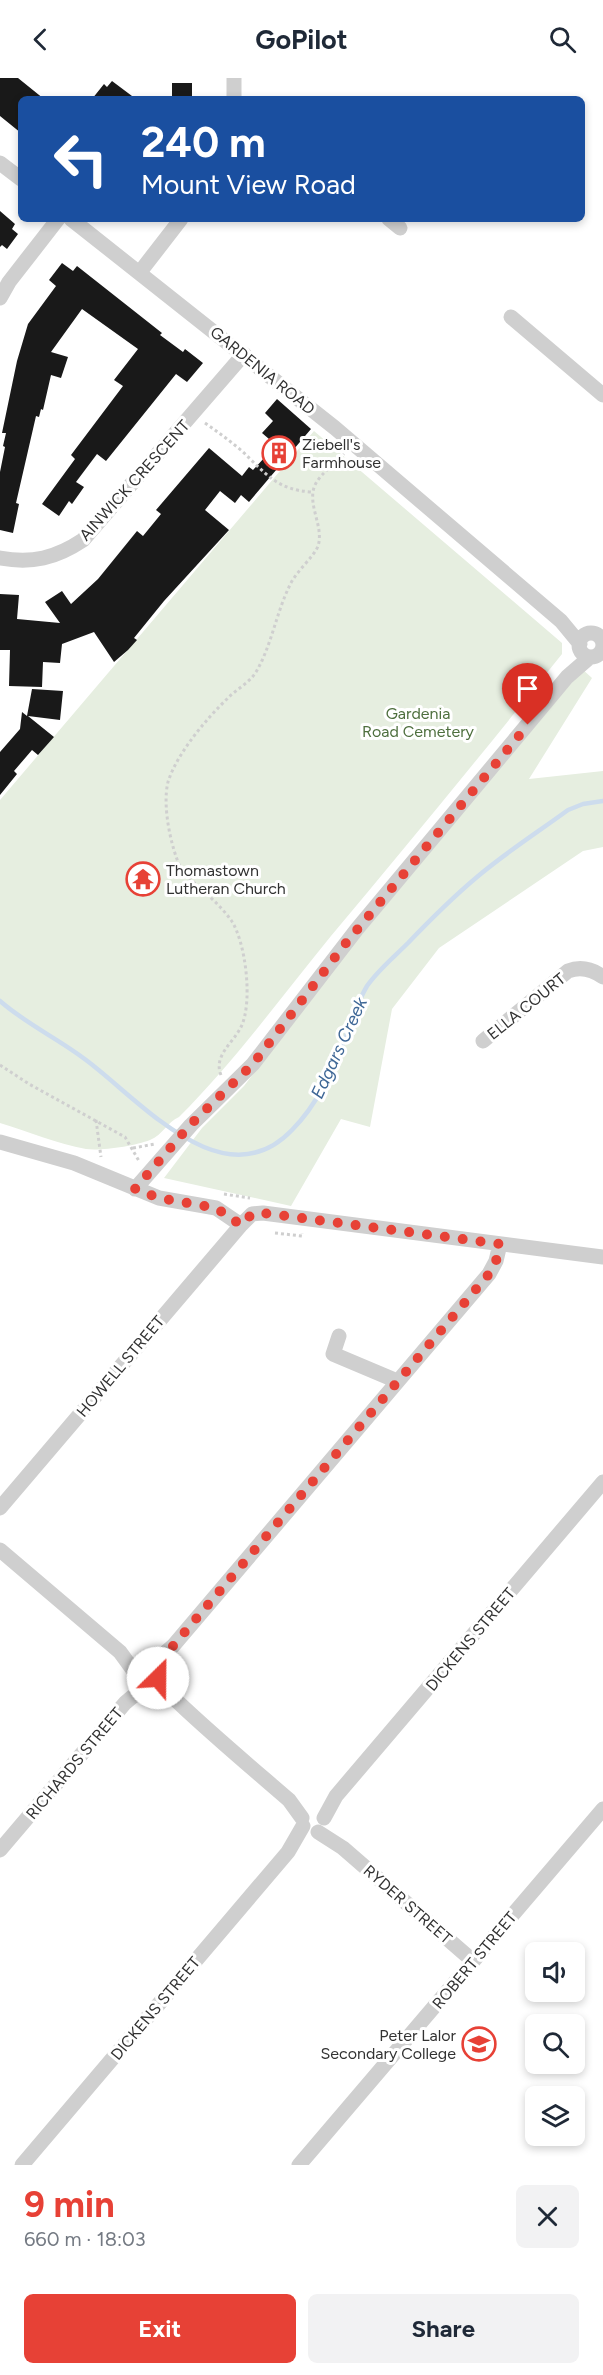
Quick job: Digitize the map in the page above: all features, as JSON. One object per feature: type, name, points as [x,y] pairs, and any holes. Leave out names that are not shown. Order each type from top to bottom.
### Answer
[{"type":"street","points":[[234,78],[234,96]]},
{"type":"street","points":[[0,163],[18,177]]},
{"type":"street","points":[[0,298],[9,282],[56,222]]},
{"type":"street","name":"GARDENIA ROAD","points":[[75,222],[244,354],[354,444],[561,621],[595,644]]},
{"type":"street","points":[[140,272],[179,222]]},
{"type":"street","points":[[511,317],[603,395]]},
{"type":"street","name":"AINWICK CRESCENT","points":[[0,558],[19,561],[38,560],[55,556],[83,540],[244,354]]},
{"type":"street","points":[[135,1189],[190,1125],[253,1064],[357,929],[595,644]]},
{"type":"street","name":"ELLA COURT","points":[[483,1041],[568,971],[576,968],[587,969],[603,977]]},
{"type":"street","points":[[1,1144],[74,1163],[159,1198],[216,1208],[241,1225],[252,1214],[263,1213],[603,1257]]},
{"type":"street","name":"HOWELL STREET","points":[[0,1508],[241,1225]]},
{"type":"street","name":"RICHARDS STREET","points":[[0,1850],[489,1274],[496,1261],[500,1244]]},
{"type":"street","points":[[339,1336],[333,1354],[397,1381]]},
{"type":"street","name":"DICKENS STREET","points":[[22,2165],[603,1482]]},
{"type":"street","name":"RYDER STREET","points":[[2,1549],[473,1961]]},
{"type":"street","name":"ROBERT STREET","points":[[299,2165],[603,1809]]},
{"type":"path","points":[[205,423],[227,438],[275,482],[297,491],[312,492]]},
{"type":"path","points":[[216,1080],[221,1075],[218,1065],[220,1057],[241,1027],[246,1013],[248,981],[236,927],[230,918],[182,872],[177,862],[170,835],[166,792],[176,763],[184,751],[220,705],[254,675],[288,588],[295,575],[318,548],[312,492],[319,479],[354,444]]},
{"type":"path","points":[[0,1065],[29,1084],[125,1137],[133,1148],[156,1144]]},
{"type":"path","points":[[96,1120],[101,1154],[99,1173]]},
{"type":"path","points":[[274,1233],[302,1236]]},
{"type":"green space","name":"Gardenia Road Cemetery","points":[[314,431],[562,643],[562,654],[239,1051],[200,1096],[158,1135],[150,1140],[127,1146],[86,1149],[0,1123],[0,800]]},
{"type":"green space","points":[[581,668],[592,678],[529,779],[603,771],[603,847],[583,851],[439,948],[392,1009],[370,1127],[341,1119],[291,1206],[164,1178],[202,1128],[244,1086],[329,974]]},
{"type":"building","points":[[0,78],[18,78],[40,96],[18,96],[18,131],[0,116]]},
{"type":"building","points":[[112,81],[132,96],[94,96],[104,84],[107,87]]},
{"type":"building","points":[[172,83],[192,83],[192,96],[172,96]]},
{"type":"building","points":[[0,211],[15,224],[12,229],[18,234],[7,249],[2,245],[0,247]]},
{"type":"building","points":[[62,263],[73,271],[77,266],[162,333],[160,335],[183,352],[185,349],[203,363],[187,382],[176,374],[106,461],[97,454],[76,482],[84,487],[72,504],[69,501],[59,516],[42,504],[75,459],[71,455],[123,386],[114,380],[138,349],[82,309],[51,352],[68,357],[61,378],[51,375],[43,410],[41,409],[39,417],[36,416],[16,503],[19,504],[13,533],[0,530],[0,472],[6,433],[2,433],[17,361],[28,324],[56,286],[49,280]]},
{"type":"building","points":[[277,399],[311,429],[249,502],[241,495],[235,503],[220,491],[205,510],[229,530],[164,601],[134,638],[137,640],[128,650],[114,662],[94,632],[62,644],[60,663],[43,662],[42,687],[9,686],[10,650],[0,650],[0,594],[19,595],[17,619],[60,623],[45,602],[62,591],[71,604],[98,579],[137,531],[143,536],[161,514],[156,510],[209,448],[242,476],[249,467],[253,470],[276,445],[262,433],[273,421],[265,413]]},
{"type":"building","points":[[32,689],[63,691],[60,720],[28,716],[54,737],[38,755],[32,750],[14,771],[17,774],[0,795],[0,752],[20,729],[22,712],[27,716]]},
{"type":"waterway","name":"Edgars Creek","points":[[0,1001],[86,1060],[157,1119],[184,1137],[211,1150],[239,1155],[266,1149],[292,1130],[310,1109],[336,1061],[367,986],[381,969],[450,901],[499,860],[568,810],[583,804],[603,801]]},
{"type":"place","name":"Ziebell's Farmhouse","points":[[279,453]]},
{"type":"place","name":"Thomastown Lutheran Church","points":[[143,879]]},
{"type":"place","name":"Peter Lalor Secondary College","points":[[479,2044]]},
{"type":"route","points":[[158,1678],[158,1672],[173,1646],[489,1274],[494,1267],[500,1244],[263,1213],[252,1214],[241,1225],[216,1208],[159,1198],[135,1189],[190,1125],[253,1064],[324,970],[528,725]]}]
